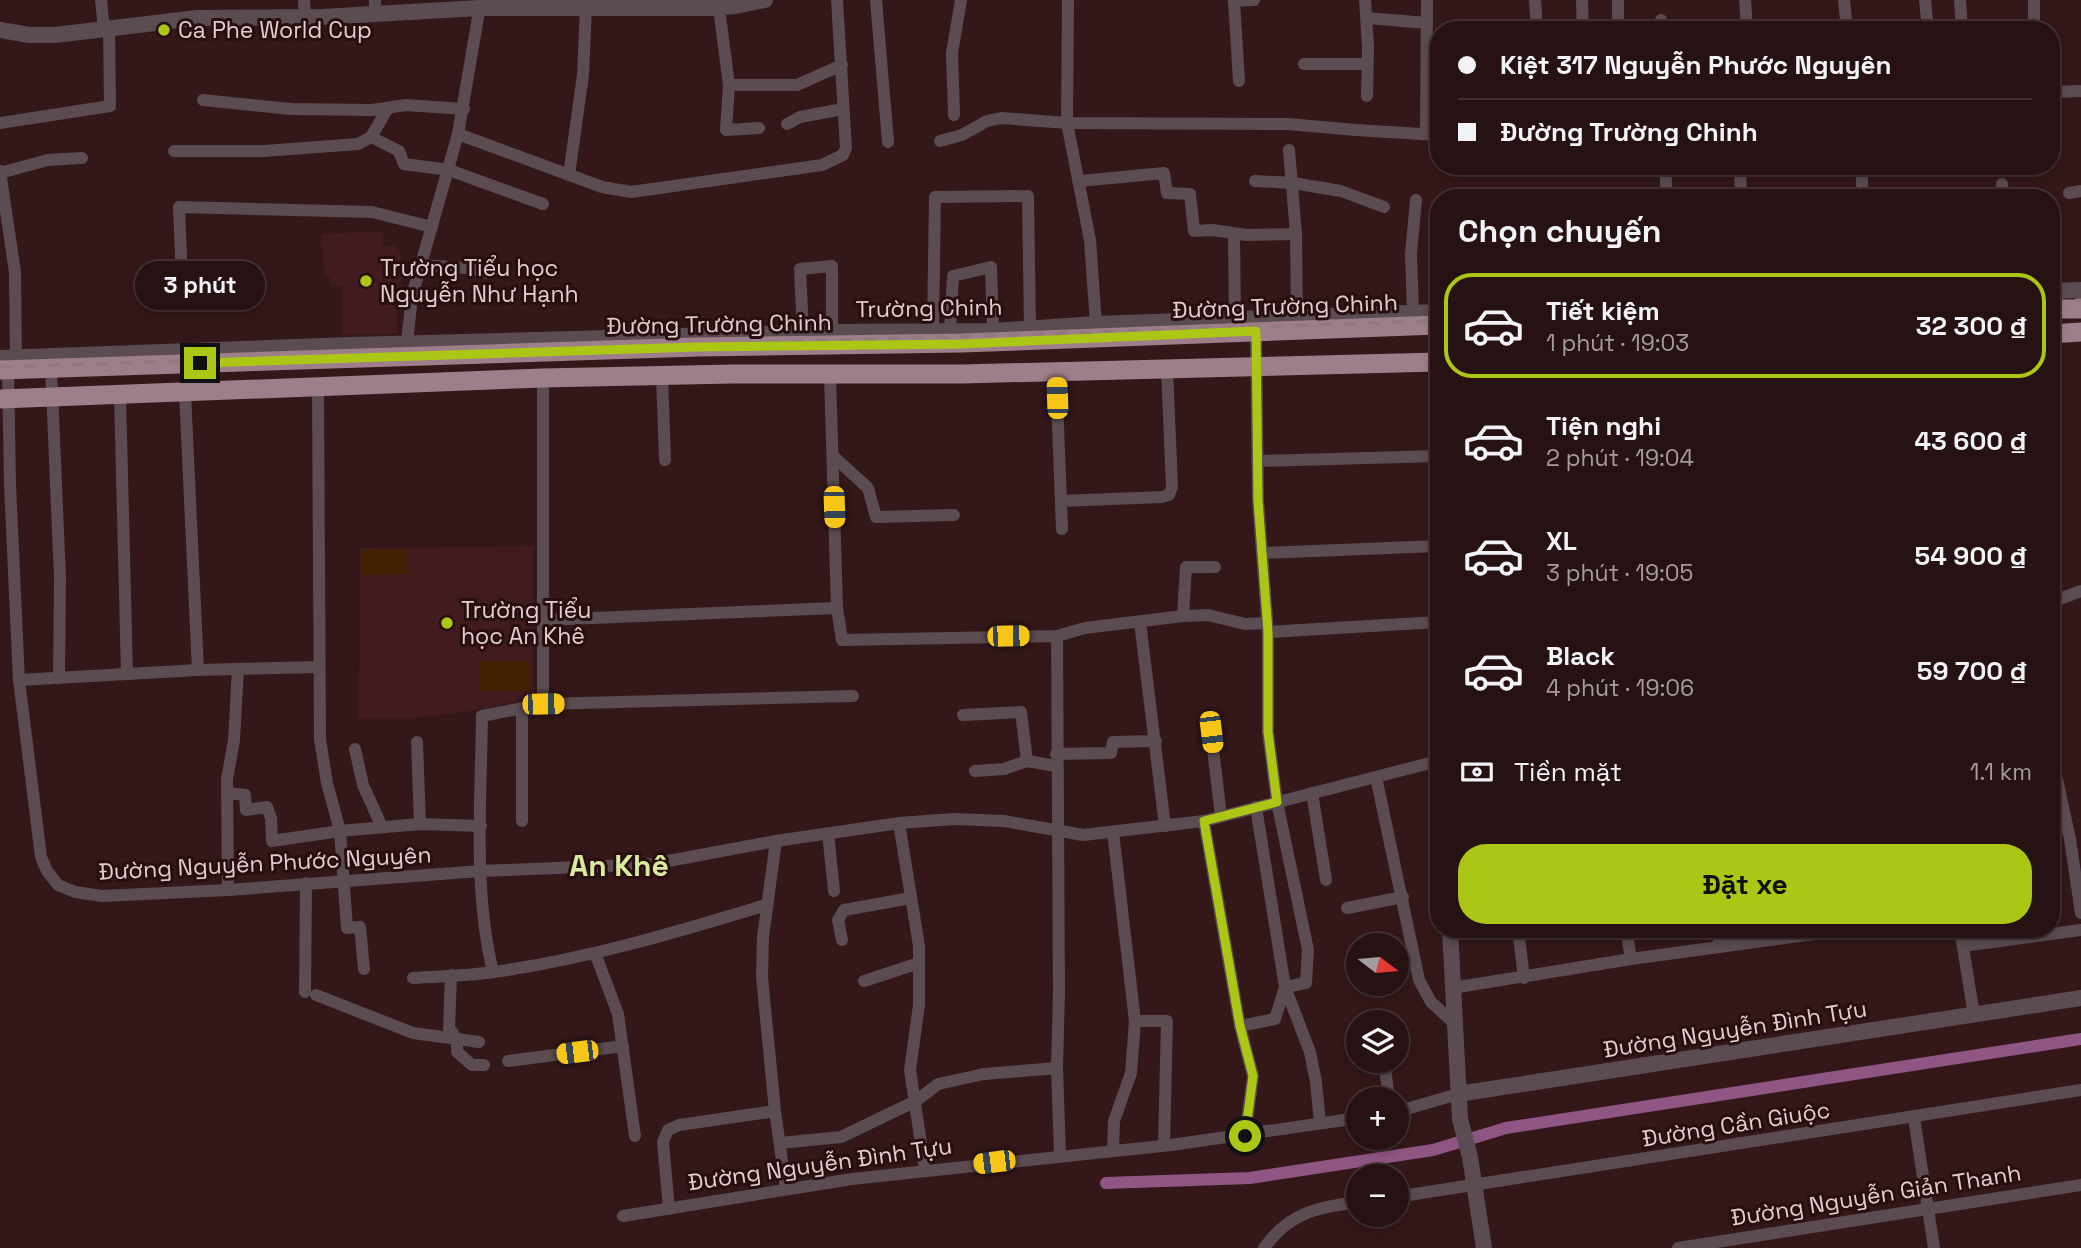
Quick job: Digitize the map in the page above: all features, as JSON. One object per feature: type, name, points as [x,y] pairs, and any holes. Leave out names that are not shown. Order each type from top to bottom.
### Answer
[{"type":"highway","points":[[2060,309],[2081,309]]},
{"type":"highway","name":"Đường Trường Chinh","points":[[8,365],[51,368],[697,347],[942,335],[1256,331],[1430,325]]},
{"type":"highway","points":[[2060,333],[2081,332]]},
{"type":"highway","points":[[942,335],[943,375]]},
{"type":"highway","points":[[697,347],[697,374]]},
{"type":"highway","points":[[5,399],[697,374],[943,375],[1430,362]]},
{"type":"street","points":[[0,123],[110,106],[107,29],[101,0]]},
{"type":"street","points":[[304,0],[305,17]]},
{"type":"street","points":[[0,30],[43,36],[197,18],[305,17],[375,8],[524,3],[586,7],[617,4],[713,5],[765,0]]},
{"type":"street","points":[[458,134],[602,187],[631,192],[822,165],[843,155],[846,148],[837,0]]},
{"type":"street","points":[[876,0],[888,142]]},
{"type":"street","points":[[954,116],[952,53],[961,0]]},
{"type":"street","points":[[1068,0],[1067,123],[1090,240],[1096,324]]},
{"type":"street","points":[[1239,81],[1234,1],[1254,0]]},
{"type":"street","points":[[1365,0],[1367,96]]},
{"type":"street","points":[[1427,0],[1430,65]]},
{"type":"street","points":[[1535,0],[1536,21]]},
{"type":"street","points":[[1582,0],[1583,21]]},
{"type":"street","points":[[1618,0],[1618,21]]},
{"type":"street","points":[[1745,0],[1746,21]]},
{"type":"street","points":[[1844,0],[1846,20]]},
{"type":"street","points":[[1925,0],[1927,21]]},
{"type":"street","points":[[1960,0],[1961,21]]},
{"type":"street","points":[[2034,0],[2034,21]]},
{"type":"street","points":[[407,343],[412,296],[464,109],[480,4]]},
{"type":"street","points":[[713,5],[729,85],[726,130],[759,128]]},
{"type":"street","points":[[569,175],[583,75],[586,7]]},
{"type":"street","points":[[1367,18],[1427,23]]},
{"type":"street","points":[[1304,64],[1367,64]]},
{"type":"street","points":[[729,85],[797,85],[842,65]]},
{"type":"street","points":[[2060,92],[2081,91]]},
{"type":"street","points":[[203,100],[291,109],[388,108],[406,105],[464,109]]},
{"type":"street","points":[[174,151],[264,151],[358,144],[372,136],[388,108]]},
{"type":"street","points":[[787,124],[800,117],[843,109]]},
{"type":"street","points":[[940,141],[962,135],[993,119],[1067,123],[1288,124],[1430,134]]},
{"type":"street","points":[[372,136],[399,151],[404,163],[449,170],[543,204]]},
{"type":"street","name":"Đường Trường Chinh","points":[[1289,150],[1296,234],[1297,317]]},
{"type":"street","points":[[0,172],[48,160],[82,158]]},
{"type":"street","name":"Đường Nguyễn Phước Nguyên","points":[[0,172],[15,272],[5,399],[5,485],[19,680],[41,857],[47,871],[58,885],[75,892],[102,896],[228,890],[481,871],[652,864],[775,841],[954,818],[1004,821],[1083,835],[1204,821],[1430,763]]},
{"type":"street","points":[[1080,181],[1164,173],[1167,192],[1190,194],[1194,231],[1296,234]]},
{"type":"street","points":[[1255,181],[1293,183],[1341,191],[1384,207]]},
{"type":"street","points":[[2002,184],[2002,189]]},
{"type":"street","points":[[942,335],[935,197],[1028,196],[1030,329]]},
{"type":"street","points":[[1413,313],[1411,254],[1416,200]]},
{"type":"street","points":[[182,281],[179,207],[372,212],[432,227]]},
{"type":"street","name":"Đường Trường Chinh","points":[[1234,234],[1235,319]]},
{"type":"street","points":[[422,265],[466,268],[487,273]]},
{"type":"street","points":[[803,333],[800,269],[832,266],[832,332]]},
{"type":"street","points":[[942,335],[953,276],[991,268],[993,331]]},
{"type":"street","points":[[2060,291],[2081,290]]},
{"type":"street","name":"Trường Chinh","points":[[8,365],[407,343],[832,332],[942,335],[1096,324],[1430,312]]},
{"type":"street","points":[[1256,331],[1257,461],[1267,628],[1268,732],[1277,802],[1308,950],[1306,983],[1285,987]]},
{"type":"street","points":[[51,368],[60,577],[60,678]]},
{"type":"street","points":[[1061,501],[1169,495],[1172,487],[1167,369]]},
{"type":"street","points":[[1056,372],[1062,528]]},
{"type":"street","points":[[830,374],[837,608],[840,638],[843,640],[1056,636],[1084,628],[1208,615],[1267,628],[1430,622]]},
{"type":"street","points":[[662,375],[665,460]]},
{"type":"street","points":[[543,378],[543,704]]},
{"type":"street","points":[[318,387],[320,739],[327,783],[340,831],[347,928],[360,927],[364,969]]},
{"type":"street","points":[[185,393],[198,670]]},
{"type":"street","points":[[120,395],[127,674]]},
{"type":"street","points":[[833,456],[868,488],[876,517],[954,515]]},
{"type":"street","points":[[1257,461],[1430,456]]},
{"type":"street","points":[[1262,553],[1430,546]]},
{"type":"street","points":[[1183,616],[1186,567],[1215,567]]},
{"type":"street","points":[[2060,598],[2081,591]]},
{"type":"street","points":[[543,620],[837,608]]},
{"type":"street","points":[[1140,622],[1166,826]]},
{"type":"street","points":[[1056,636],[1059,992],[1057,1068],[1060,1155]]},
{"type":"street","points":[[19,680],[198,670],[319,667]]},
{"type":"street","points":[[228,890],[227,793],[229,758],[234,740],[238,669]]},
{"type":"street","points":[[493,972],[485,940],[481,871],[482,716],[543,704],[853,696]]},
{"type":"street","points":[[522,821],[523,708]]},
{"type":"street","points":[[963,715],[1021,712],[1027,761]]},
{"type":"street","points":[[1211,732],[1221,816]]},
{"type":"street","points":[[975,771],[1004,769],[1027,761],[1111,753],[1114,742],[1156,741]]},
{"type":"street","name":"Đường Nguyễn Phước Nguyên","points":[[417,742],[420,824]]},
{"type":"street","name":"Đường Nguyễn Phước Nguyên","points":[[355,749],[363,785],[382,827]]},
{"type":"street","points":[[1376,777],[1414,957],[1424,992],[1442,1014],[1453,1021]]},
{"type":"street","points":[[227,793],[245,795],[246,810],[267,807],[271,818],[272,841],[340,831],[420,824],[481,826]]},
{"type":"street","points":[[1312,793],[1326,880]]},
{"type":"street","points":[[2060,793],[2081,913]]},
{"type":"street","points":[[1256,807],[1285,987],[1310,1052],[1320,1123]]},
{"type":"street","points":[[1204,821],[1240,1026],[1253,1076],[1245,1136]]},
{"type":"street","points":[[899,823],[919,946],[919,1005],[910,1070],[925,1170]]},
{"type":"street","points":[[1113,832],[1135,1021],[1131,1073],[1114,1121],[1113,1150]]},
{"type":"street","points":[[828,833],[834,891]]},
{"type":"street","points":[[775,841],[766,905],[762,977],[775,1111],[786,1189]]},
{"type":"street","points":[[306,883],[310,994],[413,1033],[479,1042]]},
{"type":"street","points":[[1347,908],[1403,897]]},
{"type":"street","points":[[842,940],[838,919],[844,910],[911,898]]},
{"type":"street","points":[[413,978],[493,972],[595,953],[659,938],[766,905]]},
{"type":"street","points":[[2060,933],[2081,930]]},
{"type":"street","points":[[1450,938],[1460,1119],[1470,1157],[1484,1248]]},
{"type":"street","points":[[1519,938],[1524,978]]},
{"type":"street","points":[[1627,938],[1631,960]]},
{"type":"street","points":[[1718,938],[1720,947]]},
{"type":"street","points":[[1452,988],[1720,947],[1749,938]]},
{"type":"street","points":[[1962,938],[1974,1015]]},
{"type":"street","points":[[1963,946],[2022,938]]},
{"type":"street","points":[[595,953],[618,1014],[635,1136]]},
{"type":"street","points":[[1409,958],[1414,957]]},
{"type":"street","points":[[864,981],[919,963]]},
{"type":"street","points":[[451,975],[449,1028],[457,1039],[457,1052],[472,1065],[484,1065]]},
{"type":"street","points":[[1240,1026],[1275,1019],[1285,987]]},
{"type":"street","name":"Đường Nguyễn Đình Tựu","points":[[1409,1108],[1458,1094],[2081,998]]},
{"type":"street","points":[[1135,1021],[1167,1021],[1164,1146]]},
{"type":"street","points":[[508,1061],[623,1046]]},
{"type":"street","points":[[780,1143],[841,1137],[916,1101],[938,1084],[984,1074],[1057,1068]]},
{"type":"street","name":"Đường Cần Giuộc","points":[[1409,1195],[2081,1090]]},
{"type":"street","points":[[669,1209],[663,1142],[668,1130],[679,1125],[775,1111]]},
{"type":"street","points":[[1914,1118],[1934,1248]]},
{"type":"street","name":"Đường Nguyễn Đình Tựu","points":[[623,1216],[786,1189],[925,1170],[1164,1146],[1346,1120]]},
{"type":"street","name":"Đường Nguyễn Giản Thanh","points":[[1678,1248],[2081,1185]]},
{"type":"street","points":[[1264,1248],[1296,1216],[1346,1204]]},
{"type":"shaded area","name":"Trường Tiểu học Nguyễn Như Hạnh","points":[[382,231],[383,246],[396,246],[402,256],[402,302],[398,303],[397,334],[343,334],[342,286],[331,286],[330,277],[324,276],[321,234]]},
{"type":"shaded area","name":"Trường Tiểu học An Khê","points":[[533,546],[534,698],[471,711],[416,718],[359,719],[360,548]]},
{"type":"shaded area","points":[[407,549],[408,574],[362,575],[362,550]]},
{"type":"shaded area","points":[[480,661],[529,661],[529,691],[479,691]]},
{"type":"waterway","points":[[1106,1183],[1250,1178],[1433,1150],[1506,1128],[2081,1039]]},
{"type":"railway","points":[[2060,301],[2081,300]]},
{"type":"railway","points":[[0,367],[1430,321]]},
{"type":"place","name":"Ca Phe World Cup","points":[[164,30]]},
{"type":"place","name":"Trường Tiểu học Nguyễn Như Hạnh","points":[[366,281]]},
{"type":"place","name":"Trường Tiểu học An Khê","points":[[447,623]]},
{"type":"district","name":"An Khê","points":[[619,865]]},
{"type":"route","points":[[200,363],[697,347],[962,344],[1256,331],[1258,500],[1268,632],[1268,732],[1277,802],[1204,821],[1240,1026],[1253,1076],[1245,1136]]}]
